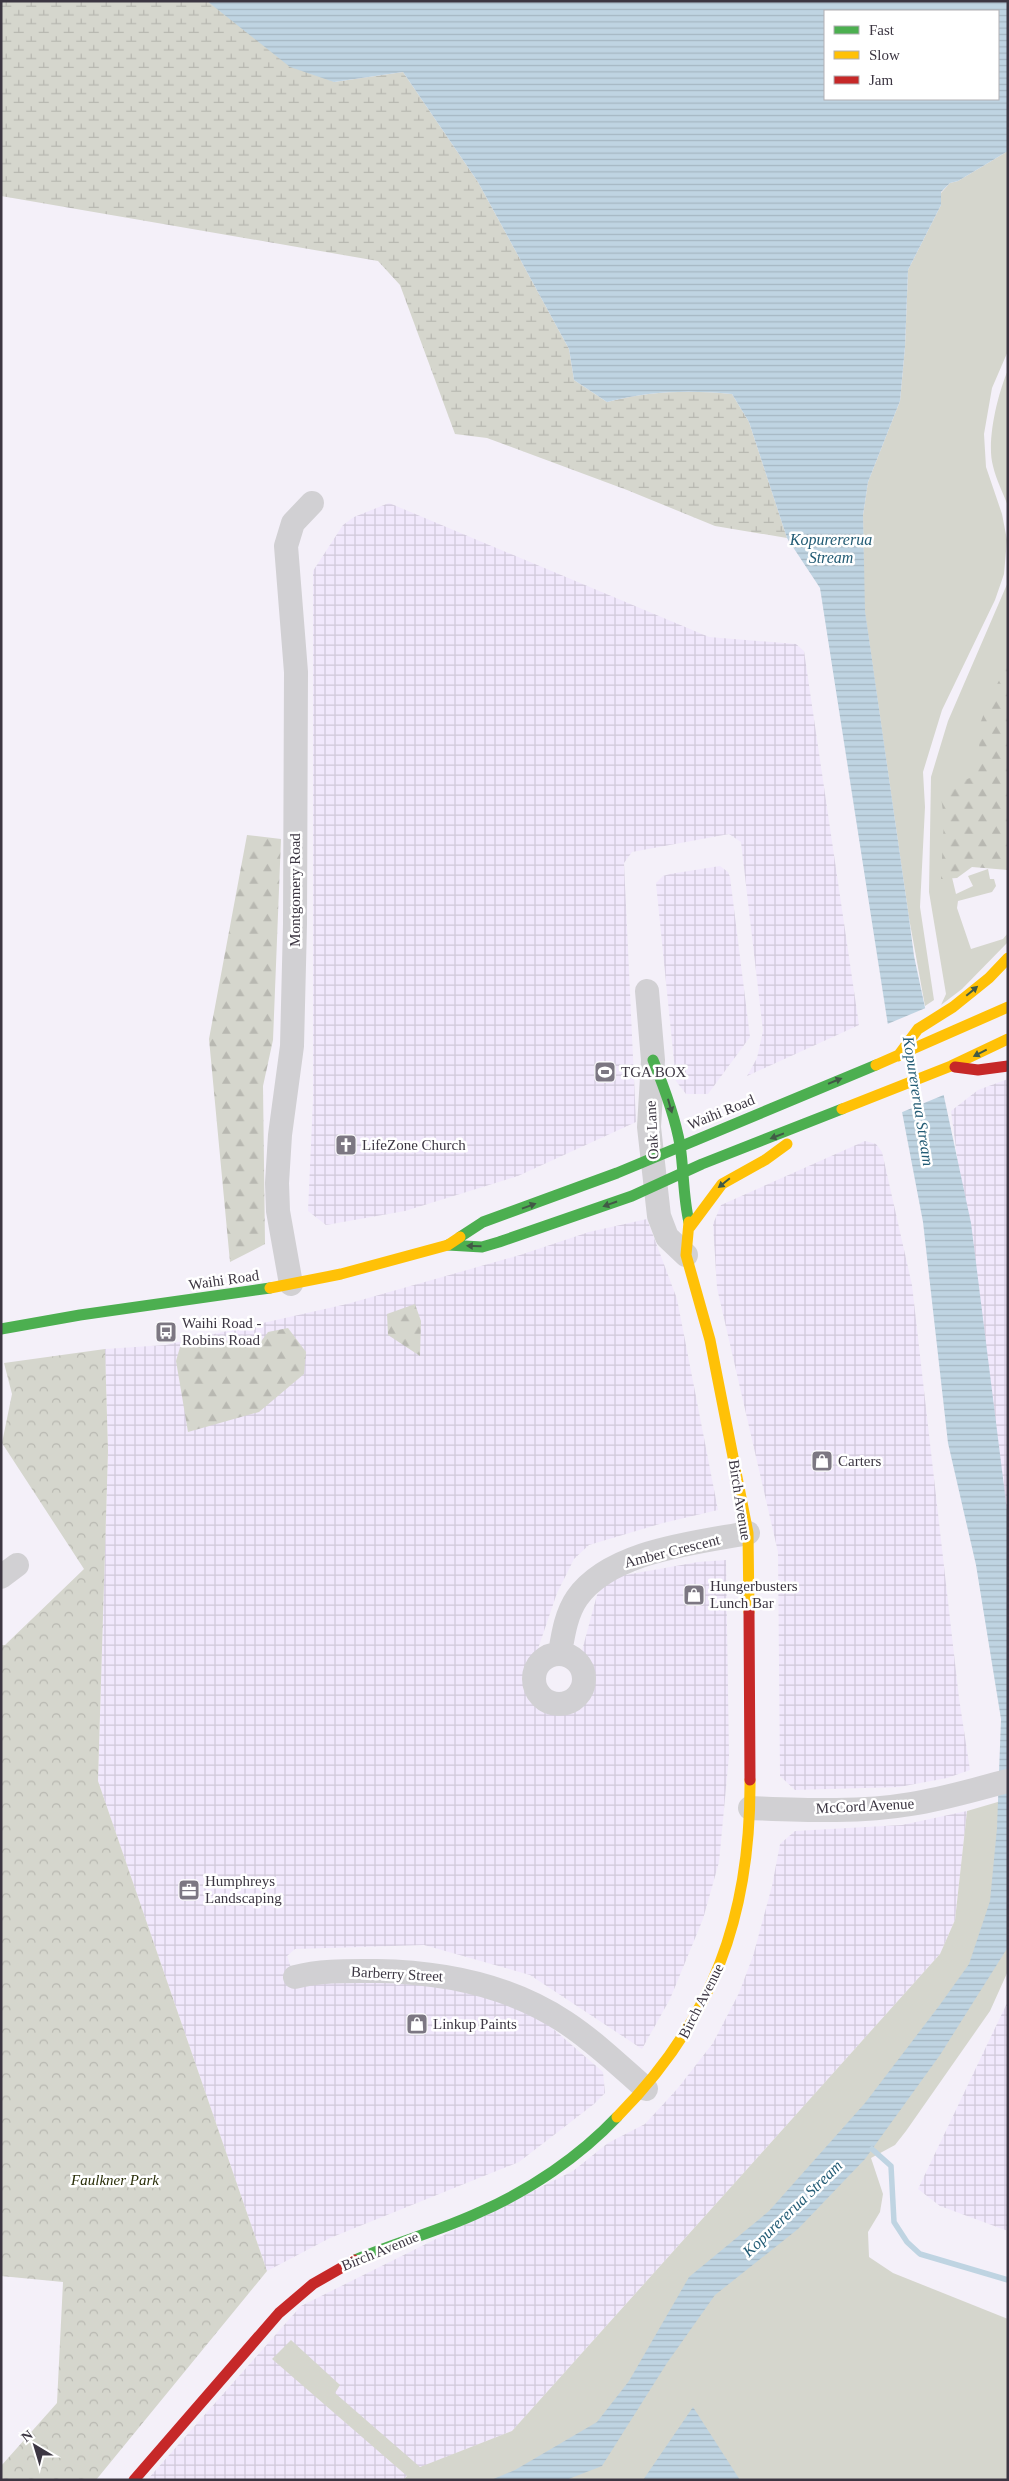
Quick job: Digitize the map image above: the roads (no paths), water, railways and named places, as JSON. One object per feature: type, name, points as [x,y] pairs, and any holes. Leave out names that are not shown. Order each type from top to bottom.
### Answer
[{"type":"main road","points":[[898,1056],[918,1029],[953,1008],[989,978],[1008,958]]},
{"type":"main road","name":"Waihi Road","points":[[448,1245],[482,1247],[630,1197],[680,1145],[941,1038],[1008,1007]]},
{"type":"main road","name":"Waihi Road","points":[[1,1329],[291,1284],[368,1267],[448,1245],[483,1222],[654,1171],[682,1174],[951,1066],[1008,1039]]},
{"type":"main road","name":"Oak Lane","points":[[653,1060],[666,1092],[680,1145],[681,1160]]},
{"type":"main road","points":[[951,1066],[978,1070],[1008,1066]]},
{"type":"main road","points":[[690,1227],[722,1184],[765,1160],[823,1118]]},
{"type":"main road","name":"Birch Avenue","points":[[134,2480],[272,2319],[312,2284],[355,2259],[479,2213],[532,2185],[559,2168],[588,2144],[646,2089],[680,2042],[704,1999],[729,1941],[737,1912],[748,1851],[750,1808],[748,1533],[710,1340],[686,1255],[690,1227],[681,1160]]},
{"type":"street","name":"Montgomery Road","points":[[291,1284],[278,1211],[277,1183],[280,1135],[292,1046],[295,924],[296,672],[286,546],[293,524],[312,503]]},
{"type":"street","name":"Oak Lane","points":[[647,991],[653,1060],[649,1128],[654,1171]]},
{"type":"street","points":[[654,1171],[659,1216],[667,1237],[686,1255]]},
{"type":"street","name":"Amber Crescent","points":[[560,1653],[572,1606],[588,1585],[604,1572],[622,1562],[641,1556],[748,1533]]},
{"type":"street","name":"McCord Avenue","points":[[750,1808],[843,1810],[890,1807],[930,1801],[1008,1781]]},
{"type":"street","name":"Barberry Street","points":[[294,1977],[329,1971],[402,1972],[457,1978],[512,1994],[567,2023],[606,2053],[646,2089]]},
{"type":"water","name":"Kopurererua Stream","points":[[207,1],[1008,1],[1008,151],[958,181],[950,183],[941,192],[941,205],[908,270],[905,347],[900,401],[868,482],[863,515],[865,611],[914,956],[971,1223],[1008,1518],[1008,1947],[940,2055],[865,2159],[798,2229],[715,2295],[667,2363],[602,2466],[566,2480],[491,2480],[515,2470],[597,2422],[629,2381],[689,2277],[769,2211],[865,2103],[969,1964],[990,1901],[997,1828],[1001,1719],[976,1565],[948,1443],[923,1222],[899,1096],[820,588],[787,538],[749,422],[732,394],[669,392],[607,402],[574,380],[569,349],[478,182],[403,72],[334,82],[290,67]]},
{"type":"water","points":[[693,2407],[740,2480],[643,2480]]},
{"type":"waterway","points":[[872,2149],[891,2166],[894,2222],[907,2242],[920,2254],[1008,2280]]},
{"type":"place","name":"TGA BOX","points":[[605,1072]]},
{"type":"place","name":"LifeZone Church","points":[[346,1145]]},
{"type":"place","name":"Waihi Road - Robins Road","points":[[166,1332]]},
{"type":"place","name":"Carters","points":[[822,1461]]},
{"type":"place","name":"Hungerbusters Lunch Bar","points":[[694,1595]]},
{"type":"place","name":"Humphreys Landscaping","points":[[189,1890]]},
{"type":"place","name":"Linkup Paints","points":[[417,2024]]},
{"type":"park label","name":"Faulkner Park","points":[[115,2180]]}]
